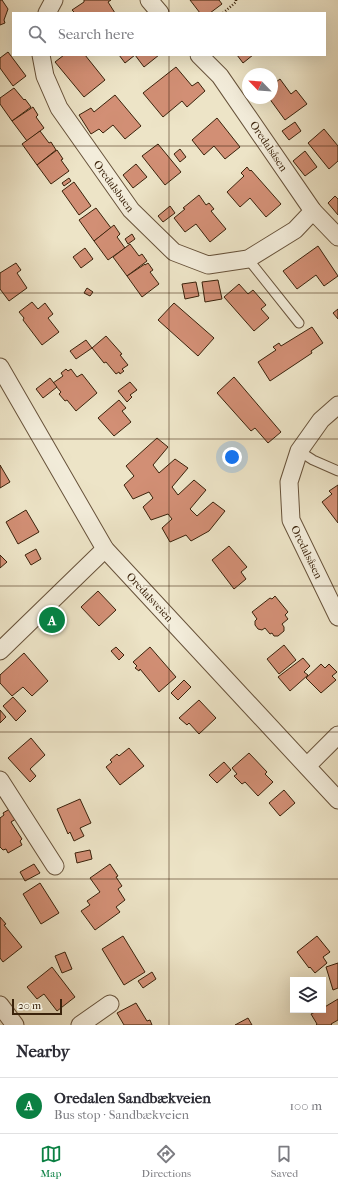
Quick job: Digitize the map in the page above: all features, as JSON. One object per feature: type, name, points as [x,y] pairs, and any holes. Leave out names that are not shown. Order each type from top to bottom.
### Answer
[{"type":"street","points":[[48,12],[54,0]]},
{"type":"street","points":[[149,0],[159,12]]},
{"type":"street","name":"Oredalsbuen","points":[[41,56],[45,76],[59,108],[131,210],[174,252],[208,264],[248,259],[295,230],[313,211]]},
{"type":"street","name":"Oredalsåsen","points":[[200,56],[220,76],[313,211],[338,237]]},
{"type":"street","name":"Oredalsveien","points":[[0,367],[105,549],[338,800]]},
{"type":"street","name":"Oredalsåsen","points":[[338,405],[321,420],[299,451],[289,482],[291,520],[338,617]]},
{"type":"street","points":[[0,651],[105,549]]},
{"type":"street","points":[[307,766],[338,735]]},
{"type":"street","points":[[0,780],[55,866]]},
{"type":"street","points":[[80,1025],[110,1004]]},
{"type":"street","points":[[0,1005],[15,1025]]},
{"type":"lane","points":[[248,259],[299,323]]},
{"type":"lane","points":[[299,451],[313,460],[338,471]]},
{"type":"path","points":[[224,12],[236,2],[236,0]]},
{"type":"building","points":[[0,0],[2,0],[8,9],[4,20],[5,23],[0,25]]},
{"type":"building","points":[[84,0],[111,0],[108,2],[114,12],[74,12],[72,10],[84,2]]},
{"type":"building","points":[[190,0],[219,0],[222,4],[211,12],[199,12]]},
{"type":"building","points":[[8,52],[26,76],[13,86],[0,68],[0,58]]},
{"type":"building","points":[[63,56],[86,56],[105,80],[84,97],[55,62]]},
{"type":"building","points":[[120,56],[134,56],[125,63]]},
{"type":"building","points":[[136,56],[158,56],[144,67]]},
{"type":"building","points":[[238,56],[252,56],[243,63]]},
{"type":"building","points":[[176,67],[192,86],[198,82],[205,91],[187,107],[182,101],[163,117],[143,93]]},
{"type":"building","points":[[280,79],[291,94],[296,90],[307,104],[285,120],[273,104],[278,104],[278,80]]},
{"type":"building","points":[[14,88],[31,107],[12,121],[0,104],[0,98]]},
{"type":"building","points":[[115,95],[141,126],[125,139],[113,125],[103,133],[99,129],[91,134],[79,115],[91,108],[94,112]]},
{"type":"building","points":[[33,107],[38,115],[36,117],[44,128],[27,141],[12,121]]},
{"type":"building","points":[[217,118],[240,147],[225,159],[214,146],[204,155],[192,140]]},
{"type":"building","points":[[295,122],[301,131],[289,140],[282,131]]},
{"type":"building","points":[[324,129],[338,146],[338,161],[329,169],[308,143]]},
{"type":"building","points":[[40,131],[49,143],[51,142],[56,150],[37,165],[22,144]]},
{"type":"building","points":[[158,144],[181,172],[165,185],[142,156]]},
{"type":"building","points":[[180,149],[186,157],[180,162],[174,154]]},
{"type":"building","points":[[57,150],[63,159],[61,160],[69,171],[51,184],[37,165]]},
{"type":"building","points":[[305,151],[317,167],[305,176],[293,161]]},
{"type":"building","points":[[136,164],[147,177],[133,188],[123,175]]},
{"type":"building","points":[[247,167],[281,204],[266,217],[250,198],[240,207],[227,192],[244,176],[241,173]]},
{"type":"building","points":[[69,178],[71,181],[64,186],[62,183]]},
{"type":"building","points":[[74,182],[91,206],[79,215],[62,191]]},
{"type":"building","points":[[199,195],[206,205],[209,203],[214,209],[211,211],[226,229],[210,242],[196,224],[185,232],[174,218],[185,209],[183,208]]},
{"type":"building","points":[[335,196],[338,199],[338,215],[328,203]]},
{"type":"building","points":[[170,206],[175,213],[163,222],[158,216]]},
{"type":"building","points":[[96,208],[111,228],[94,241],[79,220]]},
{"type":"building","points":[[114,225],[120,234],[117,237],[125,248],[108,260],[94,241]]},
{"type":"building","points":[[132,234],[135,239],[128,244],[125,239]]},
{"type":"building","points":[[130,244],[139,256],[142,254],[147,261],[127,276],[113,257]]},
{"type":"building","points":[[318,246],[338,276],[324,286],[316,275],[297,289],[283,271]]},
{"type":"building","points":[[85,248],[93,259],[81,268],[73,257]]},
{"type":"building","points":[[16,263],[21,270],[17,273],[27,288],[9,301],[0,289],[0,273]]},
{"type":"building","points":[[148,263],[153,270],[150,272],[159,284],[142,297],[127,276]]},
{"type":"building","points":[[218,280],[222,299],[205,302],[202,282]]},
{"type":"building","points":[[196,282],[199,296],[185,299],[182,284]]},
{"type":"building","points":[[239,284],[248,294],[253,290],[266,305],[261,309],[269,318],[254,331],[224,297]]},
{"type":"building","points":[[87,288],[93,292],[90,296],[84,293]]},
{"type":"building","points":[[32,302],[38,309],[45,303],[53,314],[48,318],[59,332],[42,345],[23,320],[24,318],[19,312]]},
{"type":"building","points":[[174,303],[214,338],[198,356],[158,320]]},
{"type":"building","points":[[338,309],[338,319],[333,313]]},
{"type":"building","points":[[312,327],[323,343],[311,351],[312,353],[270,381],[258,362],[276,350],[273,347],[279,343],[281,346]]},
{"type":"building","points":[[106,336],[122,354],[120,355],[128,365],[122,369],[124,371],[120,374],[119,372],[116,374],[106,362],[104,363],[92,348]]},
{"type":"building","points":[[86,340],[92,348],[76,359],[70,351]]},
{"type":"building","points":[[66,369],[68,371],[71,369],[77,377],[82,374],[97,393],[76,411],[67,400],[65,401],[59,394],[61,392],[53,383],[63,376],[61,373]]},
{"type":"building","points":[[234,377],[281,432],[268,443],[255,428],[251,431],[217,393]]},
{"type":"building","points":[[50,378],[57,387],[43,398],[36,389]]},
{"type":"building","points":[[130,382],[137,390],[130,395],[132,397],[127,402],[118,391]]},
{"type":"building","points":[[119,400],[126,408],[122,411],[131,422],[114,436],[98,418]]},
{"type":"building","points":[[157,438],[168,447],[153,465],[159,473],[175,459],[188,468],[172,487],[178,495],[194,480],[206,490],[190,509],[197,516],[213,502],[225,511],[209,531],[191,541],[186,535],[170,542],[162,528],[172,519],[168,514],[151,520],[143,507],[153,498],[149,492],[133,499],[124,485],[134,476],[126,466]]},
{"type":"building","points":[[0,465],[10,482],[0,488]]},
{"type":"building","points":[[338,485],[338,523],[322,502],[332,494],[329,491]]},
{"type":"building","points":[[26,510],[39,532],[18,544],[6,522]]},
{"type":"building","points":[[229,546],[247,567],[241,572],[246,579],[234,589],[212,560]]},
{"type":"building","points":[[36,549],[41,559],[31,565],[25,555]]},
{"type":"building","points":[[0,555],[7,562],[0,568]]},
{"type":"building","points":[[98,591],[116,610],[99,626],[81,607]]},
{"type":"building","points":[[275,596],[288,612],[285,615],[288,619],[282,624],[284,631],[278,636],[274,636],[272,633],[270,634],[265,628],[262,630],[258,629],[255,625],[255,621],[257,619],[252,612],[270,598],[272,599]]},
{"type":"building","points":[[284,645],[296,660],[279,674],[267,659]]},
{"type":"building","points":[[116,647],[124,655],[119,660],[111,651]]},
{"type":"building","points":[[150,647],[176,677],[159,692],[140,669],[139,671],[135,668],[137,666],[133,662]]},
{"type":"building","points":[[24,653],[48,681],[32,696],[23,687],[12,696],[0,683],[0,675]]},
{"type":"building","points":[[303,658],[310,666],[304,672],[308,675],[290,691],[278,677]]},
{"type":"building","points":[[321,664],[325,668],[329,664],[337,672],[332,676],[336,680],[321,693],[306,678]]},
{"type":"building","points":[[184,680],[191,687],[178,700],[171,693]]},
{"type":"building","points":[[13,697],[26,711],[16,721],[3,706]]},
{"type":"building","points":[[199,700],[216,718],[199,734],[189,723],[187,725],[179,718]]},
{"type":"building","points":[[0,710],[6,717],[0,723]]},
{"type":"building","points":[[31,738],[45,755],[30,769],[36,776],[30,782],[8,758]]},
{"type":"building","points":[[129,748],[144,766],[120,785],[106,767],[112,762],[110,760],[117,754],[119,756]]},
{"type":"building","points":[[249,753],[267,772],[265,774],[273,782],[258,796],[245,782],[242,784],[234,776],[237,774],[232,768]]},
{"type":"building","points":[[224,762],[231,770],[217,783],[209,775]]},
{"type":"building","points":[[284,790],[295,803],[280,816],[269,803]]},
{"type":"building","points":[[80,799],[91,823],[80,828],[84,836],[74,841],[70,832],[68,834],[57,809]]},
{"type":"building","points":[[13,807],[19,817],[11,822],[22,839],[20,841],[22,845],[8,853],[6,849],[3,850],[0,847],[0,818],[4,815],[3,813]]},
{"type":"building","points":[[90,850],[92,859],[77,863],[75,853]]},
{"type":"building","points":[[34,864],[40,873],[25,881],[20,872]]},
{"type":"building","points":[[110,864],[118,876],[116,877],[122,886],[118,889],[125,900],[116,907],[120,912],[95,930],[81,911],[90,905],[87,901],[100,892],[90,878]]},
{"type":"building","points":[[40,883],[59,913],[41,924],[23,894]]},
{"type":"building","points":[[0,917],[6,924],[4,925],[22,947],[3,962],[0,958]]},
{"type":"building","points":[[123,936],[145,972],[124,985],[102,949]]},
{"type":"building","points":[[317,936],[330,952],[323,957],[327,963],[315,973],[310,967],[309,968],[297,952]]},
{"type":"building","points":[[65,952],[72,969],[62,973],[55,956]]},
{"type":"building","points":[[338,963],[338,988],[333,990],[326,967]]},
{"type":"building","points":[[52,967],[75,997],[57,1011],[44,994],[37,999],[27,987]]},
{"type":"building","points":[[152,972],[156,979],[143,988],[138,981]]},
{"type":"building","points":[[338,999],[338,1020],[331,1024],[332,1025],[316,1025],[317,1024],[311,1014],[326,1013],[326,1006]]},
{"type":"building","points":[[136,1003],[147,1021],[150,1020],[152,1025],[124,1025],[117,1013]]},
{"type":"building","points":[[248,1018],[252,1025],[235,1025]]},
{"type":"place","name":"Oredalen Sandbækveien","points":[[52,620]]}]
